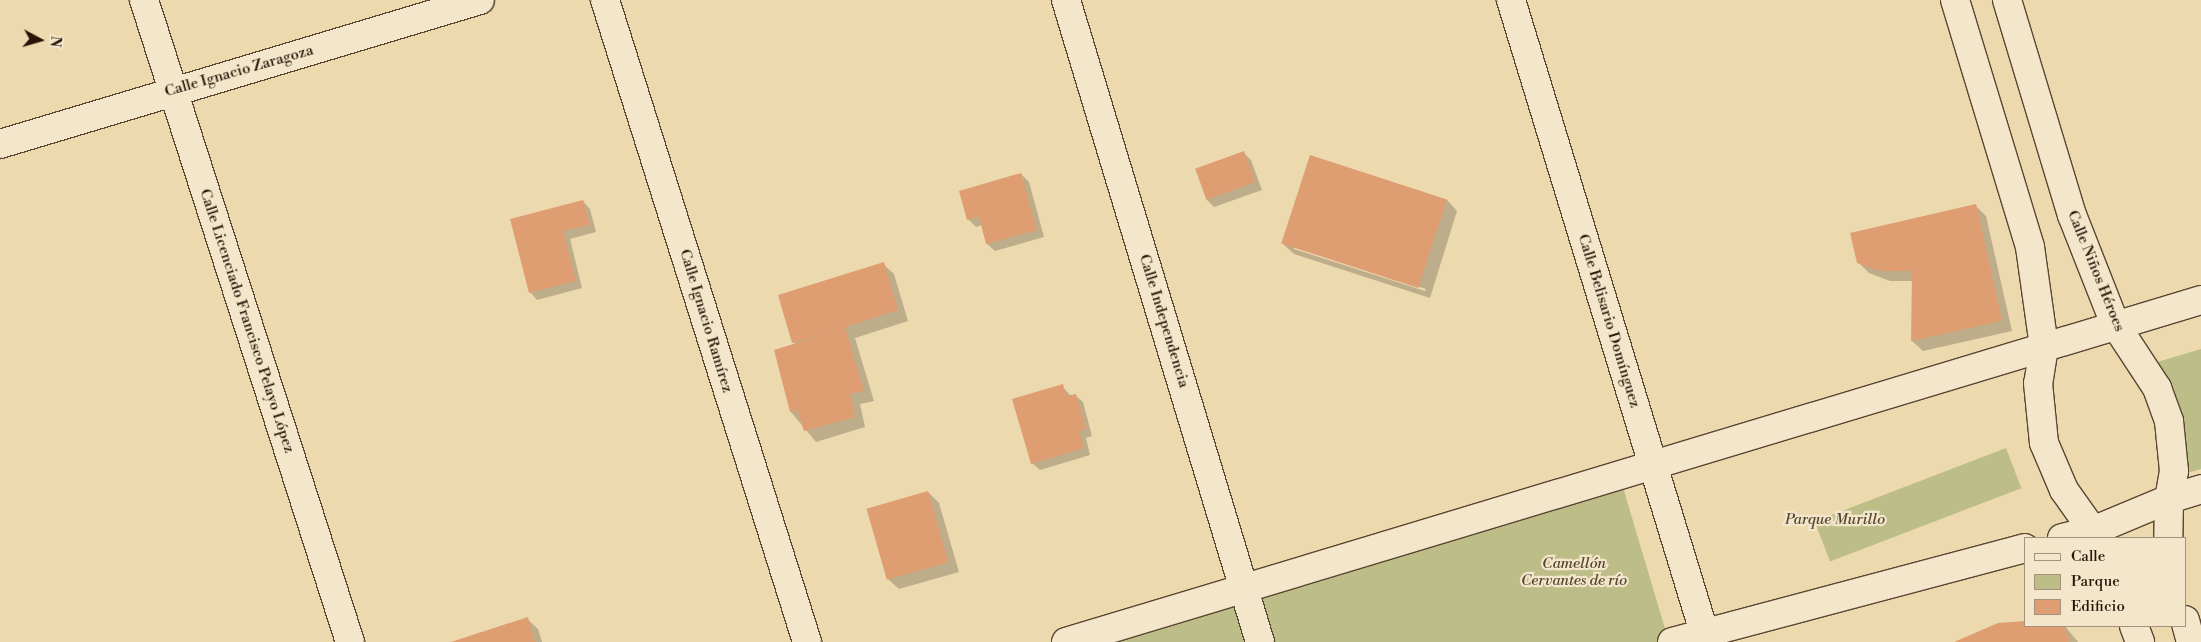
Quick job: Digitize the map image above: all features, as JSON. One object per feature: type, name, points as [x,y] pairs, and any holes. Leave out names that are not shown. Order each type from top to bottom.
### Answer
[{"type":"street","name":"Calle Licenciado Francisco Pelayo López","points":[[144,0],[350,642]]},
{"type":"street","name":"Calle Ignacio Zaragoza","points":[[0,144],[172,90],[480,0]]},
{"type":"street","name":"Calle Ignacio Ramírez","points":[[605,0],[807,642]]},
{"type":"street","name":"Calle Independencia","points":[[1066,0],[1246,590],[1260,642]]},
{"type":"street","name":"Calle Belisario Domínguez","points":[[1511,0],[1706,637]]},
{"type":"street","points":[[1955,0],[2030,247],[2044,347],[2038,383],[2044,443],[2064,490],[2096,534]]},
{"type":"street","name":"Calle Niños Héroes","points":[[2007,0],[2072,215],[2115,324],[2156,388],[2169,421],[2174,463],[2169,499],[2168,537]]},
{"type":"street","points":[[1066,642],[1246,590],[2115,324],[2201,300]]},
{"type":"street","points":[[2070,537],[2096,534],[2169,499],[2201,489]]},
{"type":"street","points":[[1672,642],[1706,637],[2024,548]]},
{"type":"street","points":[[2186,624],[2191,642]]},
{"type":"street","points":[[2134,627],[2140,642]]},
{"type":"green space","points":[[2201,349],[2201,469],[2187,473],[2154,363]]},
{"type":"green space","name":"Parque Murillo","points":[[2006,448],[2021,488],[1830,562],[1815,521]]},
{"type":"green space","name":"Camellón Cervantes de río","points":[[1622,484],[1669,642],[1098,642]]},
{"type":"building","points":[[1244,151],[1255,182],[1206,200],[1195,169]]},
{"type":"building","points":[[1310,155],[1447,199],[1418,288],[1281,243]]},
{"type":"building","points":[[1021,173],[1037,230],[986,244],[979,217],[967,220],[959,191]]},
{"type":"building","points":[[583,200],[590,225],[563,231],[576,281],[529,293],[510,219]]},
{"type":"building","points":[[1976,204],[2002,321],[1911,341],[1912,271],[1879,271],[1857,263],[1850,233]]},
{"type":"building","points":[[884,262],[898,310],[845,327],[864,391],[850,394],[855,417],[804,431],[797,410],[790,412],[774,350],[832,332],[792,343],[778,295]]},
{"type":"building","points":[[1063,384],[1066,396],[1076,394],[1086,429],[1079,431],[1084,448],[1031,464],[1012,399]]},
{"type":"building","points":[[928,491],[948,562],[887,580],[866,509]]},
{"type":"building","points":[[528,617],[535,642],[451,642]]},
{"type":"building","points":[[2024,621],[2024,627],[2064,627],[2070,642],[1954,642],[1998,623]]}]
